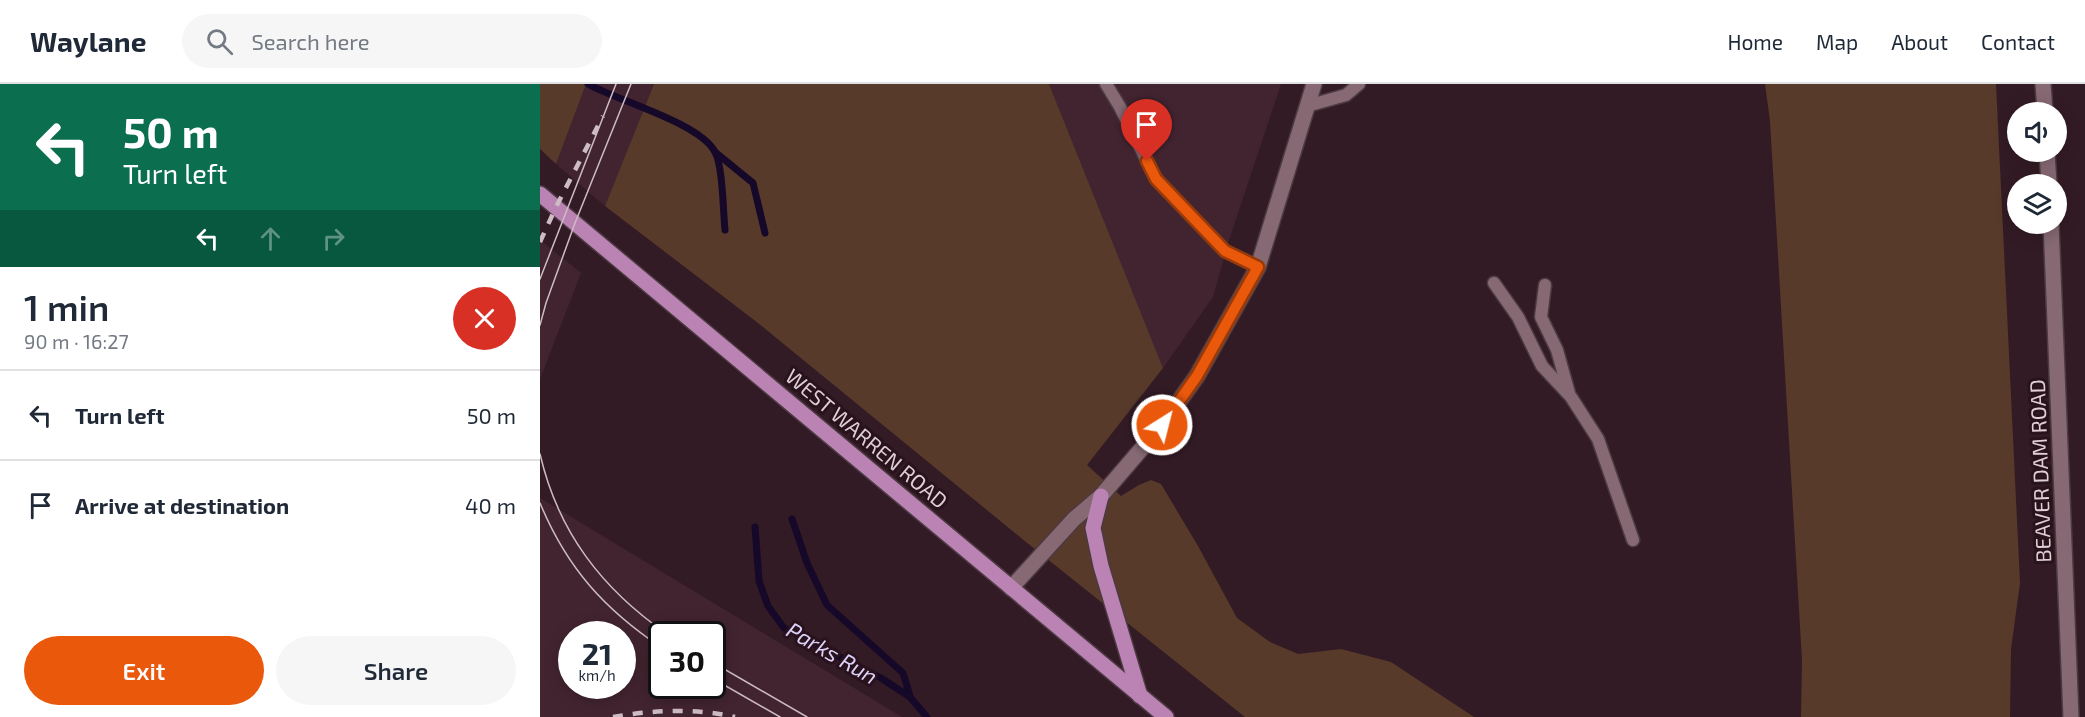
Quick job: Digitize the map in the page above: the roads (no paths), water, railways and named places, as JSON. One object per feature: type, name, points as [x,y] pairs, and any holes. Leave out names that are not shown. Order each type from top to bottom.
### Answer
[{"type":"main road","name":"WEST WARREN ROAD","points":[[540,194],[1166,717]]},
{"type":"main road","points":[[1101,496],[1093,528],[1101,567],[1140,696]]},
{"type":"street","points":[[1011,588],[1074,519],[1101,496],[1162,425],[1197,376],[1258,267],[1314,84]]},
{"type":"street","points":[[2043,84],[2044,102]]},
{"type":"street","name":"BEAVER DAM ROAD","points":[[2051,234],[2071,717]]},
{"type":"lane","points":[[1106,84],[1156,179],[1225,251],[1258,267]]},
{"type":"lane","points":[[1307,106],[1346,95],[1359,84]]},
{"type":"lane","points":[[1494,283],[1518,317],[1542,366],[1571,397],[1598,440],[1633,540]]},
{"type":"lane","points":[[1545,285],[1541,317],[1557,350],[1571,397]]},
{"type":"waterway","name":"Parks Run","points":[[588,84],[676,122],[706,141],[715,152],[720,168],[725,230]]},
{"type":"waterway","name":"Parks Run","points":[[715,152],[753,183],[765,233]]},
{"type":"waterway","name":"Parks Run","points":[[792,519],[807,563],[827,605],[903,673],[910,696]]},
{"type":"waterway","name":"Parks Run","points":[[755,527],[759,581],[768,606],[784,628],[881,678],[910,697],[927,717]]},
{"type":"tram line","points":[[540,279],[616,84]]},
{"type":"tram line","points":[[540,325],[575,223],[631,84]]},
{"type":"tram line","points":[[540,454],[558,509],[586,556],[622,598],[649,621]]},
{"type":"tram line","points":[[540,503],[562,548],[589,585],[622,618],[648,638]]},
{"type":"tram line","points":[[726,670],[807,717]]},
{"type":"tram line","points":[[726,686],[780,717]]},
{"type":"railway","points":[[540,242],[603,116]]},
{"type":"railway","points":[[613,717],[674,711],[705,712],[735,717]]}]
